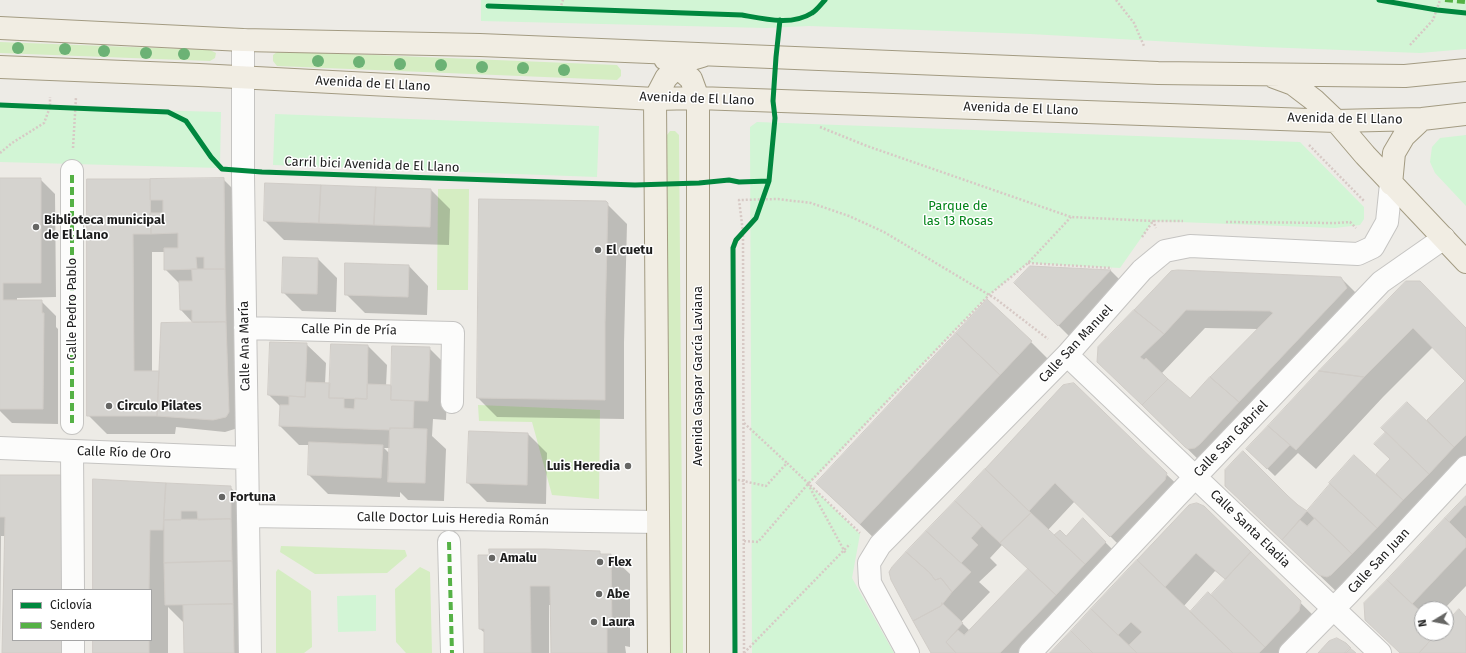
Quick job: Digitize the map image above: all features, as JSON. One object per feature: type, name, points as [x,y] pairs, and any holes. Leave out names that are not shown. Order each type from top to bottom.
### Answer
[{"type":"main road","points":[[0,28],[243,40],[480,44],[1158,73],[1405,76],[1466,70]]},
{"type":"main road","points":[[652,52],[672,62],[691,79],[698,98]]},
{"type":"main road","points":[[659,653],[655,98],[666,78],[677,66],[682,62],[709,54]]},
{"type":"main road","name":"Avenida de El Llano","points":[[0,67],[655,98],[698,98],[1336,121],[1422,119],[1466,114]]},
{"type":"main road","points":[[1266,74],[1293,84],[1314,100],[1336,121],[1391,184],[1466,262]]},
{"type":"main road","name":"Avenida Gaspar García Laviana","points":[[698,98],[698,653]]},
{"type":"main road","points":[[1391,184],[1394,153],[1404,136],[1422,119]]},
{"type":"street","name":"Calle Ana María","points":[[243,40],[242,78],[250,653]]},
{"type":"street","name":"Calle Pedro Pablo","points":[[72,171],[72,423]]},
{"type":"street","points":[[1358,254],[1373,247],[1387,222],[1391,184]]},
{"type":"street","name":"Calle San Gabriel","points":[[1030,653],[1381,282],[1444,238]]},
{"type":"street","name":"Calle San Manuel","points":[[908,653],[870,583],[869,563],[880,545],[1067,355],[1142,270],[1165,252],[1190,246],[1358,254],[1377,263],[1381,282]]},
{"type":"street","name":"Calle Pin de Pría","points":[[245,328],[453,333],[452,402]]},
{"type":"street","name":"Calle Santa Eladia","points":[[1067,355],[1380,653]]},
{"type":"street","name":"Calle Río de Oro","points":[[0,448],[247,458]]},
{"type":"street","points":[[72,451],[73,589]]},
{"type":"street","name":"Calle San Juan","points":[[1290,653],[1334,609],[1466,468]]},
{"type":"street","name":"Calle Doctor Luis Heredia Román","points":[[248,516],[658,522]]},
{"type":"street","points":[[449,542],[452,653]]},
{"type":"street","points":[[73,641],[73,653]]},
{"type":"path","points":[[560,9],[563,0]]},
{"type":"path","points":[[1116,0],[1134,23],[1144,46]]},
{"type":"path","points":[[1410,45],[1433,20],[1440,0]]},
{"type":"path","points":[[1429,8],[1444,11]]},
{"type":"path","points":[[553,9],[568,9]]},
{"type":"path","points":[[0,153],[12,143],[44,123],[50,108],[50,97]]},
{"type":"path","points":[[72,171],[76,97]]},
{"type":"path","points":[[42,107],[56,108]]},
{"type":"path","points":[[69,108],[83,109]]},
{"type":"path","points":[[814,124],[825,130],[867,146],[1071,217],[1153,221],[1165,252]]},
{"type":"path","points":[[760,207],[765,193]]},
{"type":"path","points":[[744,653],[743,232],[739,200],[778,199],[811,203],[849,216],[884,232],[996,299],[1050,341]]},
{"type":"path","points":[[744,541],[758,542],[808,484],[989,296],[1028,263],[1071,217]]},
{"type":"path","points":[[736,240],[747,227]]},
{"type":"path","points":[[744,423],[860,534]]},
{"type":"path","points":[[734,479],[766,486],[787,463]]},
{"type":"path","points":[[734,471],[734,487]]},
{"type":"path","points":[[808,484],[847,557]]},
{"type":"path","points":[[744,653],[855,539]]},
{"type":"green space","points":[[481,0],[1466,0],[1466,49],[1420,53],[1263,47],[1030,34],[809,26],[766,28],[481,21]]},
{"type":"green space","points":[[0,42],[210,50],[216,53],[215,58],[210,61],[0,53]]},
{"type":"green space","points":[[278,51],[617,65],[621,70],[621,76],[617,80],[277,66],[273,61],[273,55]]},
{"type":"green space","points":[[0,106],[221,112],[220,168],[0,162]]},
{"type":"green space","points":[[275,114],[599,126],[597,177],[273,165]]},
{"type":"green space","name":"Parque de las 13 Rosas","points":[[757,122],[1300,142],[1364,207],[1364,219],[1360,225],[1335,228],[1153,221],[1120,268],[1028,263],[989,295],[809,484],[860,534],[852,578],[894,653],[752,653],[750,127]]},
{"type":"green space","points":[[670,131],[675,131],[679,135],[683,653],[670,653],[667,135]]},
{"type":"green space","points":[[1466,135],[1466,206],[1435,173],[1430,162],[1432,147],[1440,138]]},
{"type":"green space","points":[[438,189],[469,189],[468,290],[437,290]]},
{"type":"green space","points":[[478,405],[600,410],[599,499],[552,495],[532,422],[479,421]]},
{"type":"green space","points":[[281,546],[405,550],[407,556],[387,573],[315,574],[280,552]]},
{"type":"green space","points":[[420,567],[430,572],[432,653],[406,653],[396,642],[395,589]]},
{"type":"green space","points":[[278,569],[311,591],[312,647],[304,653],[276,653],[276,572]]},
{"type":"green space","points":[[376,595],[376,631],[338,632],[337,596]]},
{"type":"building","points":[[0,178],[41,178],[41,283],[3,283],[3,300],[42,300],[42,313],[44,313],[43,409],[0,409]]},
{"type":"building","points":[[224,178],[225,269],[204,269],[204,257],[196,257],[197,269],[164,270],[164,248],[178,248],[178,233],[151,234],[150,213],[163,213],[163,200],[150,200],[150,179]]},
{"type":"building","points":[[87,179],[150,179],[151,234],[133,234],[134,371],[159,371],[157,416],[87,416]]},
{"type":"building","points":[[265,183],[321,185],[319,223],[264,221]]},
{"type":"building","points":[[321,185],[376,187],[374,225],[319,223]]},
{"type":"building","points":[[376,187],[431,189],[430,227],[374,225]]},
{"type":"building","points":[[479,199],[606,201],[608,203],[605,400],[477,398]]},
{"type":"building","points":[[283,257],[318,258],[317,294],[282,293]]},
{"type":"building","points":[[345,263],[409,265],[408,297],[345,295]]},
{"type":"building","points":[[1030,266],[1111,270],[1058,326],[1014,283]]},
{"type":"building","points":[[192,269],[225,269],[226,322],[192,322],[192,310],[180,310],[179,281],[192,281]]},
{"type":"building","points":[[1178,270],[1341,277],[1347,288],[1239,402],[1210,377],[1273,313],[1270,311],[1186,310],[1164,334],[1134,310],[1171,271]]},
{"type":"building","points":[[1406,281],[1420,281],[1466,328],[1466,435],[1454,447],[1427,420],[1465,381],[1413,328],[1364,377],[1319,371]]},
{"type":"building","points":[[987,299],[1032,341],[1000,375],[956,333]]},
{"type":"building","points":[[1134,310],[1164,334],[1140,357],[1144,360],[1146,358],[1168,379],[1142,405],[1097,362],[1098,347]]},
{"type":"building","points":[[226,322],[229,412],[226,417],[213,420],[157,416],[161,323]]},
{"type":"building","points":[[956,333],[1000,375],[860,524],[816,483]]},
{"type":"building","points":[[270,342],[307,343],[305,397],[268,395]]},
{"type":"building","points":[[331,344],[368,345],[367,399],[329,398]]},
{"type":"building","points":[[392,346],[430,347],[428,401],[391,400]]},
{"type":"building","points":[[1319,371],[1364,377],[1296,450],[1268,426]]},
{"type":"building","points":[[1210,377],[1239,402],[1200,444],[1195,448],[1188,449],[1142,405],[1168,379],[1190,398]]},
{"type":"building","points":[[306,382],[330,383],[329,398],[344,398],[344,408],[354,409],[355,398],[367,399],[367,384],[391,385],[391,400],[414,401],[413,428],[390,428],[390,430],[279,426],[280,405],[289,405],[289,396],[305,397]]},
{"type":"building","points":[[1074,383],[1167,473],[1165,480],[1110,537],[1055,483],[1029,511],[985,469],[1063,385]]},
{"type":"building","points":[[1407,402],[1454,447],[1429,474],[1381,428]]},
{"type":"building","points":[[1268,426],[1290,445],[1267,469],[1246,449]]},
{"type":"building","points":[[390,428],[427,429],[425,483],[388,482]]},
{"type":"building","points":[[469,431],[528,433],[527,485],[467,483]]},
{"type":"building","points":[[1386,432],[1429,474],[1403,500],[1376,474],[1390,459],[1374,444]]},
{"type":"building","points":[[309,442],[383,445],[381,478],[308,475]]},
{"type":"building","points":[[1243,451],[1288,496],[1307,511],[1282,540],[1225,486],[1225,470]]},
{"type":"building","points":[[1354,455],[1403,500],[1377,528],[1329,483]]},
{"type":"building","points":[[985,469],[1031,513],[1000,543],[955,501]]},
{"type":"building","points":[[0,475],[61,475],[62,589],[12,589],[12,641],[62,641],[62,653],[2,653],[5,517],[0,517]]},
{"type":"building","points":[[93,479],[166,483],[163,530],[150,530],[149,589],[93,589]]},
{"type":"building","points":[[166,483],[231,486],[231,519],[198,520],[197,511],[181,511],[181,520],[164,520]]},
{"type":"building","points":[[1330,484],[1377,528],[1352,554],[1307,511]]},
{"type":"building","points":[[1466,496],[1466,506],[1465,505],[1449,522],[1445,518]]},
{"type":"building","points":[[955,501],[982,526],[971,538],[978,545],[961,563],[926,531]]},
{"type":"building","points":[[1197,503],[1204,506],[1251,552],[1225,579],[1196,553],[1165,587],[1137,560],[1189,505]]},
{"type":"building","points":[[1031,513],[1085,564],[1056,595],[1000,543]]},
{"type":"building","points":[[1083,518],[1106,542],[1085,564],[1054,535],[1060,530],[1066,536]]},
{"type":"building","points":[[1315,518],[1352,554],[1331,575],[1327,577],[1319,575],[1282,540],[1300,520],[1307,526]]},
{"type":"building","points":[[1445,518],[1466,539],[1466,547],[1412,604],[1387,580]]},
{"type":"building","points":[[231,519],[232,561],[164,563],[164,520]]},
{"type":"building","points":[[926,531],[971,572],[952,592],[941,578],[935,580],[930,573],[906,552]]},
{"type":"building","points":[[489,549],[600,551],[600,554],[611,554],[612,628],[607,628],[607,653],[551,653],[550,586],[530,586],[531,653],[484,653],[484,629],[479,629],[478,555],[489,555]]},
{"type":"building","points":[[906,552],[930,573],[935,580],[941,578],[952,592],[941,606],[913,621],[891,580],[889,572]]},
{"type":"building","points":[[1251,552],[1301,601],[1299,611],[1265,647],[1211,595]]},
{"type":"building","points":[[1137,560],[1233,653],[1137,653],[1129,645],[1142,632],[1131,622],[1118,635],[1091,609]]},
{"type":"building","points":[[232,561],[233,604],[165,605],[164,563]]},
{"type":"building","points":[[1028,569],[1056,595],[1000,653],[956,653],[946,642],[958,630],[964,635]]},
{"type":"building","points":[[1387,580],[1414,605],[1414,641],[1430,641],[1419,653],[1400,653],[1365,620],[1364,603]]},
{"type":"building","points":[[1208,592],[1265,647],[1259,653],[1233,653],[1190,612]]},
{"type":"building","points":[[942,603],[963,623],[946,642],[956,653],[931,653],[913,621],[941,606]]},
{"type":"building","points":[[233,604],[234,653],[184,653],[183,605]]},
{"type":"building","points":[[1091,609],[1137,653],[1093,653],[1071,631]]},
{"type":"building","points":[[1459,609],[1466,617],[1466,653],[1419,653],[1430,641],[1454,641],[1454,614]]},
{"type":"building","points":[[1071,631],[1093,653],[1050,653]]},
{"type":"building","points":[[1337,638],[1351,648],[1346,653],[1318,653],[1329,641]]},
{"type":"building","points":[[93,641],[149,641],[149,653],[93,653]]},
{"type":"building","points":[[1350,648],[1356,653],[1345,653]]},
{"type":"marked path","points":[[1445,0],[1466,2]]},
{"type":"marked path","points":[[72,171],[72,423]]},
{"type":"marked path","points":[[449,542],[452,653]]},
{"type":"cycle path","points":[[488,6],[742,15],[769,20],[787,20],[804,17],[812,13],[825,0]]},
{"type":"cycle path","points":[[1379,0],[1437,10],[1466,13]]},
{"type":"cycle path","points":[[735,653],[733,248],[736,240],[756,218],[769,181],[775,118],[773,101],[780,20]]},
{"type":"cycle path","name":"Carril bici Avenida de El Llano","points":[[0,105],[168,112],[186,121],[211,157],[222,169],[262,172],[635,185],[699,183],[729,180],[739,182],[769,181]]},
{"type":"place","name":"Biblioteca municipal de El Llano","points":[[36,227]]},
{"type":"place","name":"El cuetu","points":[[598,250]]},
{"type":"place","name":"Circulo Pilates","points":[[109,406]]},
{"type":"place","name":"Luis Heredia","points":[[628,466]]},
{"type":"place","name":"Fortuna","points":[[222,497]]},
{"type":"place","name":"Amalu","points":[[492,558]]},
{"type":"place","name":"Flex","points":[[600,562]]},
{"type":"place","name":"Abe","points":[[599,594]]},
{"type":"place","name":"Laura","points":[[594,622]]}]
